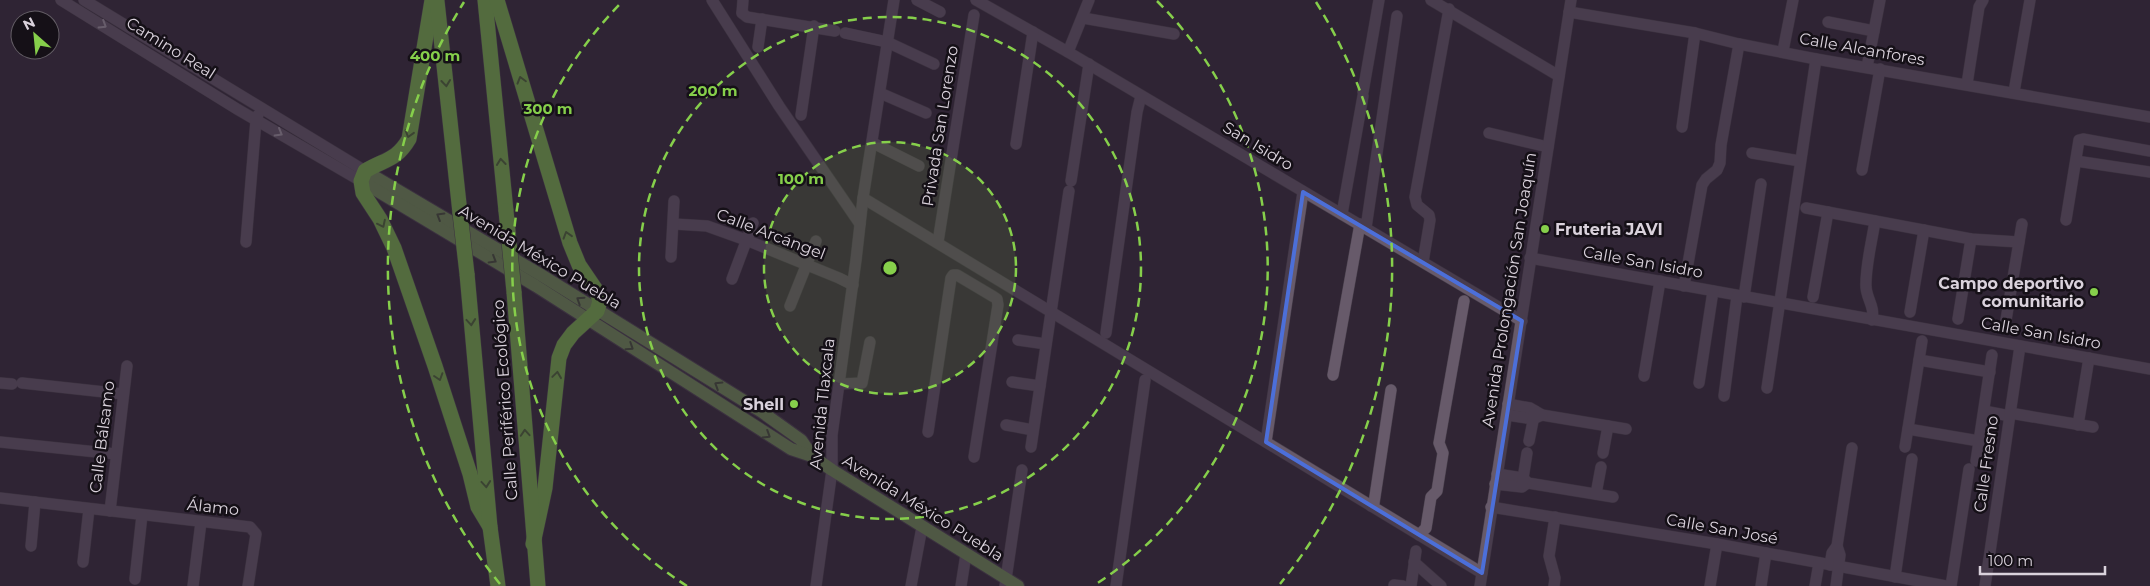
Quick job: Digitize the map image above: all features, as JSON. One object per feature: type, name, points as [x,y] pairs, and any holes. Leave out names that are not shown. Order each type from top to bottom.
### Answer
[{"type":"highway","points":[[432,0],[409,138],[397,155],[363,176],[363,193],[380,219],[394,248],[470,474],[478,508],[490,528]]},
{"type":"highway","name":"Calle Periférico Ecológico","points":[[437,0],[460,213],[490,528],[498,586]]},
{"type":"highway","name":"Calle Periférico Ecológico","points":[[485,0],[514,292],[538,586]]},
{"type":"highway","points":[[497,0],[570,243],[579,265],[596,290],[600,301],[593,316],[573,332],[559,358],[545,488],[534,544]]},
{"type":"main road","name":"Avenida México Puebla","points":[[363,176],[536,286],[593,316],[791,449],[812,456],[1010,584]]},
{"type":"street","name":"Camino Real","points":[[61,0],[237,109]]},
{"type":"street","name":"Camino Real","points":[[84,0],[243,98]]},
{"type":"street","points":[[712,0],[779,106],[860,224]]},
{"type":"street","points":[[728,25],[742,13],[743,0]]},
{"type":"street","name":"Avenida Tlaxcala","points":[[816,586],[832,470],[832,434],[863,198],[894,0]]},
{"type":"street","points":[[917,0],[940,12]]},
{"type":"street","name":"San Isidro","points":[[976,0],[1089,64],[1522,321]]},
{"type":"street","points":[[1068,52],[1089,0]]},
{"type":"street","points":[[1342,214],[1379,0]]},
{"type":"street","points":[[1431,0],[1559,76]]},
{"type":"street","points":[[1783,51],[1793,0]]},
{"type":"street","points":[[1867,67],[1880,0]]},
{"type":"street","points":[[2014,92],[2030,0]]},
{"type":"street","points":[[1967,84],[1981,4]]},
{"type":"street","name":"Calle Alcanfores","points":[[1570,6],[1739,44],[1783,51],[1816,59],[2150,117]]},
{"type":"street","name":"Avenida Prolongación San Joaquín","points":[[1480,586],[1570,6]]},
{"type":"street","points":[[1423,262],[1430,220],[1429,215],[1418,205],[1416,197],[1449,10]]},
{"type":"street","points":[[742,13],[747,17],[814,26],[888,42],[934,64]]},
{"type":"street","name":"Privada San Lorenzo","points":[[938,242],[974,15]]},
{"type":"street","points":[[1333,374],[1363,226],[1398,16]]},
{"type":"street","points":[[1083,18],[1174,34]]},
{"type":"street","points":[[758,47],[762,19]]},
{"type":"street","points":[[1828,22],[1874,30]]},
{"type":"street","points":[[801,115],[814,26]]},
{"type":"street","points":[[1016,144],[1033,32]]},
{"type":"street","points":[[1682,127],[1695,33]]},
{"type":"street","points":[[1684,286],[1702,185],[1717,170],[1720,163],[1721,145],[1739,44]]},
{"type":"street","points":[[1767,388],[1816,59]]},
{"type":"street","points":[[1031,446],[1089,64]]},
{"type":"street","points":[[1862,170],[1880,69]]},
{"type":"street","points":[[880,93],[926,113]]},
{"type":"street","points":[[1106,333],[1137,112],[1142,96]]},
{"type":"street","name":"Avenida México Puebla","points":[[243,98],[363,176]]},
{"type":"street","points":[[246,242],[256,120],[261,108]]},
{"type":"street","name":"Avenida México Puebla","points":[[237,109],[363,176]]},
{"type":"street","points":[[1489,133],[1548,147]]},
{"type":"street","points":[[2066,220],[2079,140],[2083,139],[2150,151]]},
{"type":"street","points":[[873,143],[919,166]]},
{"type":"street","points":[[1752,153],[1800,161]]},
{"type":"street","points":[[2076,161],[2150,172]]},
{"type":"street","points":[[1724,396],[1760,184]]},
{"type":"street","points":[[1266,442],[1303,192]]},
{"type":"street","points":[[863,198],[1051,310],[1482,573]]},
{"type":"street","points":[[671,257],[674,201]]},
{"type":"street","points":[[1806,208],[1971,239],[2019,242]]},
{"type":"street","points":[[1813,297],[1828,212]]},
{"type":"street","points":[[1868,319],[1866,285],[1875,221]]},
{"type":"street","points":[[732,279],[753,223]]},
{"type":"street","name":"Calle Arcángel","points":[[674,224],[707,226],[746,240],[853,285]]},
{"type":"street","points":[[2006,326],[2022,224]]},
{"type":"street","points":[[1910,312],[1924,230]]},
{"type":"street","points":[[1958,319],[1971,239]]},
{"type":"street","points":[[790,306],[816,241]]},
{"type":"street","name":"Calle San Isidro","points":[[1530,258],[1778,304],[2150,369]]},
{"type":"street","points":[[973,284],[981,269]]},
{"type":"street","points":[[928,432],[951,278],[953,275],[957,275],[994,297],[998,305],[974,457]]},
{"type":"street","points":[[1644,376],[1660,281]]},
{"type":"street","points":[[1699,383],[1714,291]]},
{"type":"street","points":[[1419,535],[1426,528],[1431,497],[1437,490],[1443,453],[1439,443],[1464,301]]},
{"type":"street","points":[[1018,340],[1046,344]]},
{"type":"street","points":[[1905,447],[1922,341]]},
{"type":"street","points":[[840,384],[862,383],[870,342]]},
{"type":"street","name":"Calle Fresno","points":[[1985,586],[2020,346]]},
{"type":"street","points":[[1951,586],[1979,441],[1992,355]]},
{"type":"street","points":[[2078,425],[2089,358]]},
{"type":"street","points":[[1919,360],[1990,372]]},
{"type":"street","name":"Calle Bálsamo","points":[[110,512],[126,366]]},
{"type":"street","points":[[1116,586],[1146,380]]},
{"type":"street","points":[[1012,382],[1040,386]]},
{"type":"street","points":[[11,384],[124,394]]},
{"type":"street","points":[[1371,506],[1374,503],[1391,390]]},
{"type":"street","points":[[1984,407],[2093,427]]},
{"type":"street","points":[[1508,409],[1626,429]]},
{"type":"street","points":[[1524,483],[1528,447],[1537,415]]},
{"type":"street","points":[[1006,425],[1033,430]]},
{"type":"street","points":[[1603,453],[1608,426]]},
{"type":"street","points":[[1908,429],[1979,441]]},
{"type":"street","points":[[0,442],[116,454]]},
{"type":"street","points":[[1815,586],[1829,565],[1832,553],[1837,546],[1852,448]]},
{"type":"street","points":[[1895,577],[1912,458]]},
{"type":"street","points":[[1596,494],[1601,466]]},
{"type":"street","points":[[1010,584],[1022,470]]},
{"type":"street","points":[[1496,479],[1613,497]]},
{"type":"street","name":"Álamo","points":[[0,498],[253,529],[256,534],[248,586]]},
{"type":"street","points":[[31,546],[35,502]]},
{"type":"street","name":"Calle San José","points":[[1491,506],[1717,544],[1946,586]]},
{"type":"street","points":[[83,562],[89,509]]},
{"type":"street","points":[[135,579],[142,515]]},
{"type":"street","points":[[1554,586],[1555,578],[1549,556],[1555,517]]},
{"type":"street","points":[[193,586],[201,522]]},
{"type":"street","points":[[911,586],[922,527]]},
{"type":"street","points":[[1710,586],[1717,544]]},
{"type":"street","points":[[1761,586],[1766,553]]},
{"type":"street","points":[[961,586],[966,554]]},
{"type":"street","points":[[1411,586],[1415,557],[1441,586]]},
{"type":"street","points":[[1829,565],[1836,586]]},
{"type":"highlighted area","points":[[1303,192],[1522,321],[1482,573],[1266,442]]},
{"type":"place","name":"Fruteria JAVI","points":[[1545,229]]},
{"type":"place","name":"Campo deportivo comunitario","points":[[2094,292]]},
{"type":"place","name":"Shell","points":[[794,404]]}]
